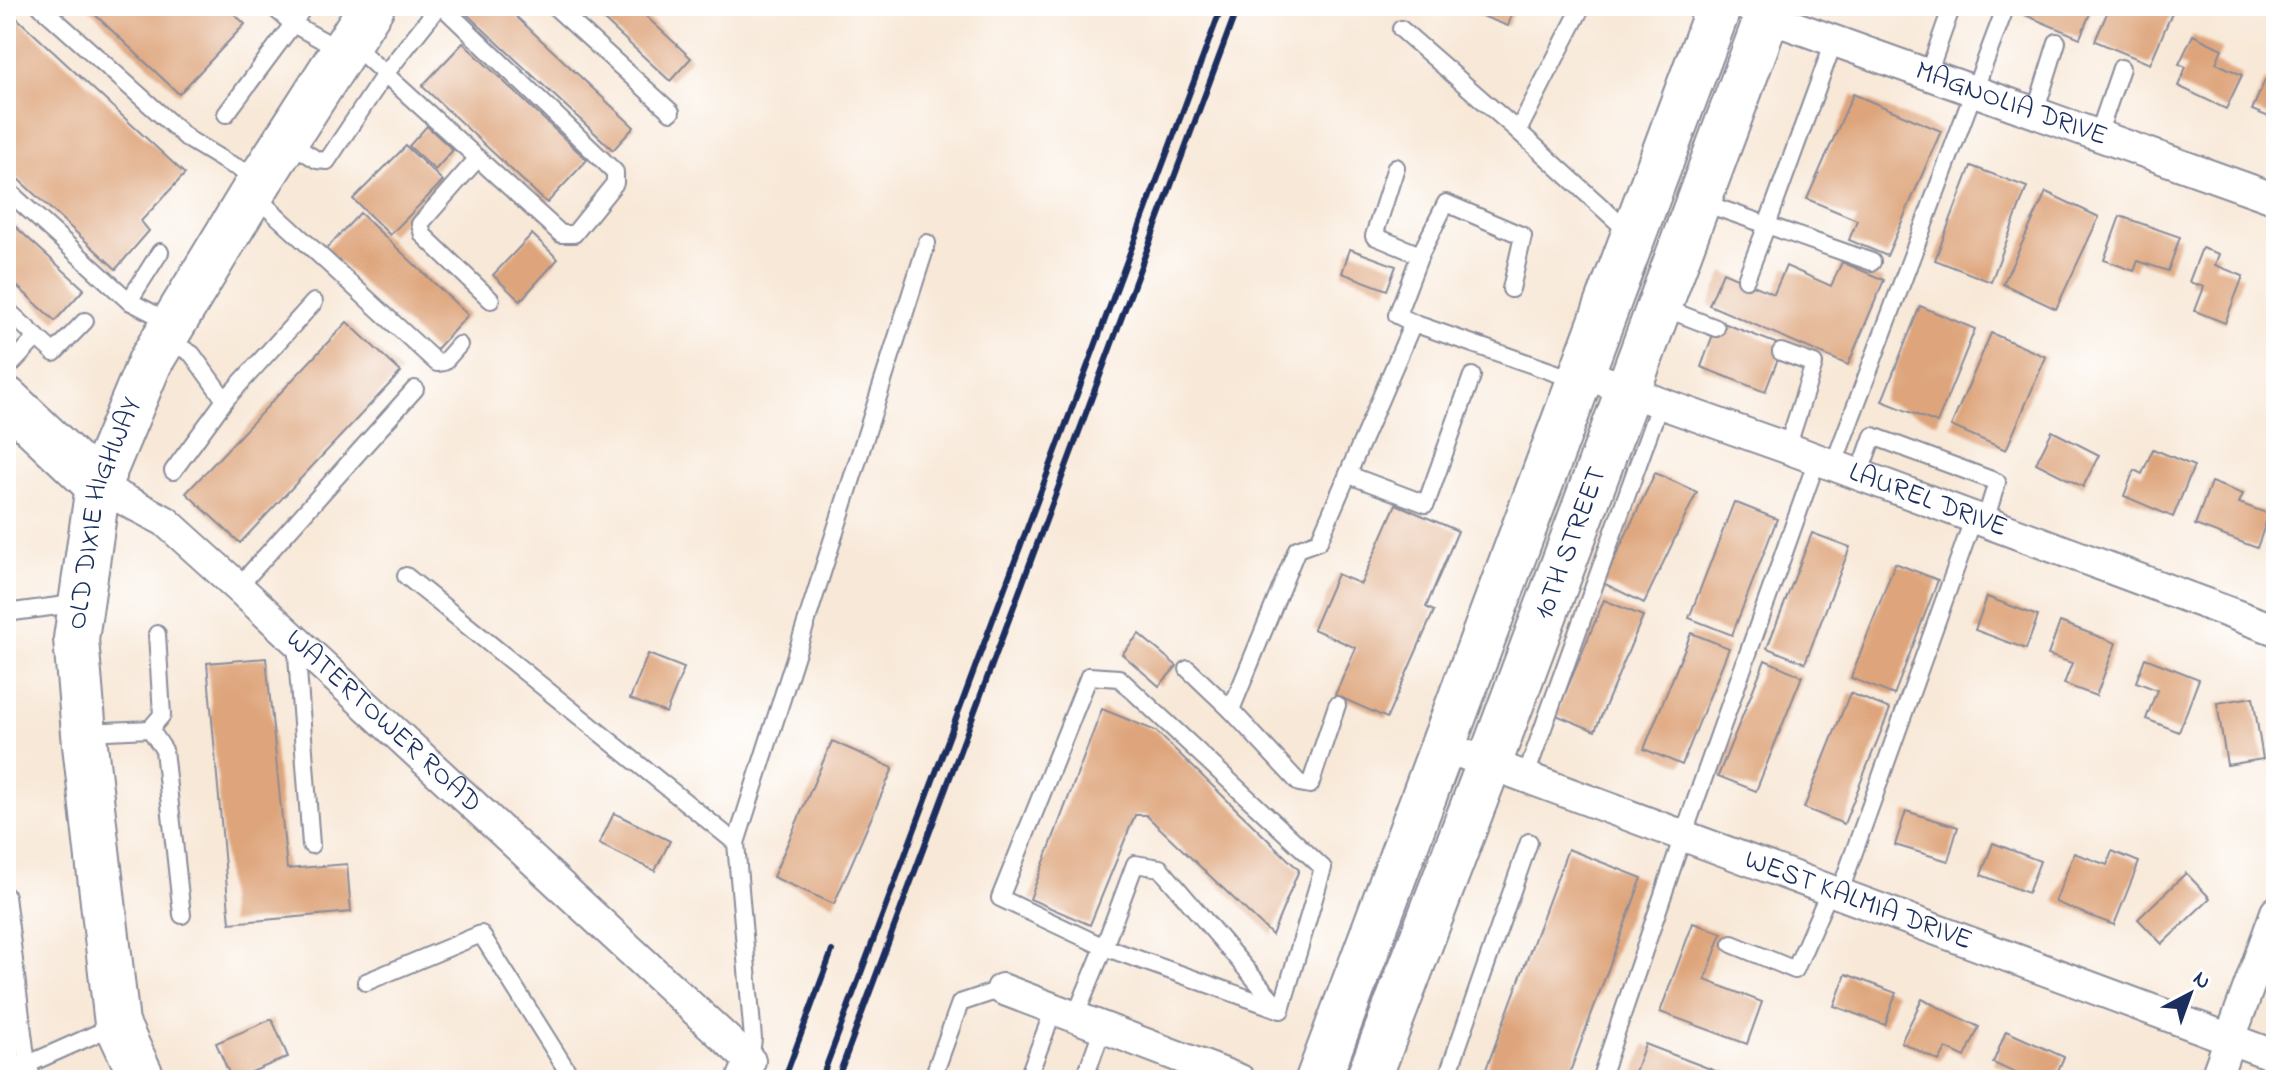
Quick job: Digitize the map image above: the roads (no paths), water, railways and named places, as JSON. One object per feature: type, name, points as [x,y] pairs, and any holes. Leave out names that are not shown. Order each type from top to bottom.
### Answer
[{"type":"main road","name":"10TH STREET","points":[[1318,1080],[1719,6]]},
{"type":"main road","name":"10TH STREET","points":[[1368,1080],[1507,771],[1644,397],[1660,307],[1699,201],[1762,9]]},
{"type":"main road","name":"OLD DIXIE HIGHWAY","points":[[143,1080],[117,1024],[76,639],[98,486],[150,362],[256,186],[355,33]]},
{"type":"main road","name":"WATERTOWER ROAD","points":[[6,399],[98,486]]},
{"type":"street","name":"MAGNOLIA DRIVE","points":[[1762,9],[1834,41],[2276,199]]},
{"type":"street","name":"LAUREL DRIVE","points":[[1580,376],[1787,448],[2276,630]]},
{"type":"street","name":"WATERTOWER ROAD","points":[[98,486],[165,521],[746,1071]]},
{"type":"street","name":"WEST KALMIA DRIVE","points":[[1442,746],[2276,1056]]},
{"type":"street","points":[[2215,1080],[2276,912]]},
{"type":"street","points":[[1002,989],[1240,1080]]},
{"type":"lane","points":[[40,6],[188,139],[226,162],[256,186],[437,363],[444,362],[459,345]]},
{"type":"lane","points":[[272,6],[293,24],[355,33],[385,74],[561,234],[574,234],[615,183],[615,172],[440,6],[385,74],[327,161],[317,160],[286,140]]},
{"type":"lane","points":[[226,114],[304,6]]},
{"type":"lane","points":[[554,6],[671,112]]},
{"type":"lane","points":[[1518,131],[1582,6]]},
{"type":"lane","points":[[1928,74],[1952,6]]},
{"type":"lane","points":[[1600,1080],[1683,836],[1836,467],[2006,6]]},
{"type":"lane","points":[[1401,29],[1632,235]]},
{"type":"lane","points":[[1746,279],[1834,41]]},
{"type":"lane","points":[[2035,113],[2057,42]]},
{"type":"lane","points":[[2098,135],[2121,68]]},
{"type":"lane","points":[[478,158],[420,224],[423,235],[491,300]]},
{"type":"lane","points":[[1396,167],[1374,236],[1420,255]]},
{"type":"lane","points":[[6,189],[129,301],[169,331],[192,354],[225,400]]},
{"type":"lane","points":[[1699,201],[1872,262]]},
{"type":"lane","points":[[1511,289],[1523,236],[1446,203],[1420,255],[1397,315],[1413,323],[1580,376]]},
{"type":"lane","points":[[746,1071],[753,1039],[736,843],[927,243]]},
{"type":"lane","points":[[129,301],[160,252]]},
{"type":"lane","points":[[173,471],[225,400],[314,302]]},
{"type":"lane","points":[[1660,307],[1716,328]]},
{"type":"lane","points":[[6,309],[54,353],[85,321]]},
{"type":"lane","points":[[1231,710],[1297,549],[1319,541],[1413,323]]},
{"type":"lane","points":[[6,370],[37,337]]},
{"type":"lane","points":[[1781,352],[1814,364],[1787,448]]},
{"type":"lane","points":[[1349,475],[1426,504],[1472,376]]},
{"type":"lane","points":[[238,587],[415,389]]},
{"type":"lane","points":[[1732,944],[1795,970],[1835,892],[1997,482],[1873,436],[1836,467]]},
{"type":"lane","points":[[406,576],[736,843]]},
{"type":"lane","points":[[6,613],[81,603]]},
{"type":"lane","points":[[84,732],[150,729],[162,715],[157,634]]},
{"type":"lane","points":[[296,642],[311,845]]},
{"type":"lane","points":[[1188,669],[1299,783],[1310,785],[1337,705]]},
{"type":"lane","points":[[1089,676],[1119,678],[1323,868],[1281,1010],[1104,947],[1000,898],[1089,676]]},
{"type":"lane","points":[[150,729],[164,750],[182,915]]},
{"type":"lane","points":[[1446,1080],[1529,842]]},
{"type":"lane","points":[[1027,1080],[1077,1018],[1135,864],[1160,868],[1281,1010]]},
{"type":"lane","points":[[6,896],[30,1072]]},
{"type":"lane","points":[[366,982],[481,934],[573,1080]]},
{"type":"lane","points":[[932,1080],[960,1003],[1002,989]]},
{"type":"lane","points":[[1077,1018],[1084,1080]]},
{"type":"lane","points":[[6,1074],[30,1072],[117,1024]]},
{"type":"railway","points":[[821,1080],[1222,6]]},
{"type":"railway","points":[[837,1080],[1238,6]]},
{"type":"railway","points":[[784,1080],[832,951]]}]
